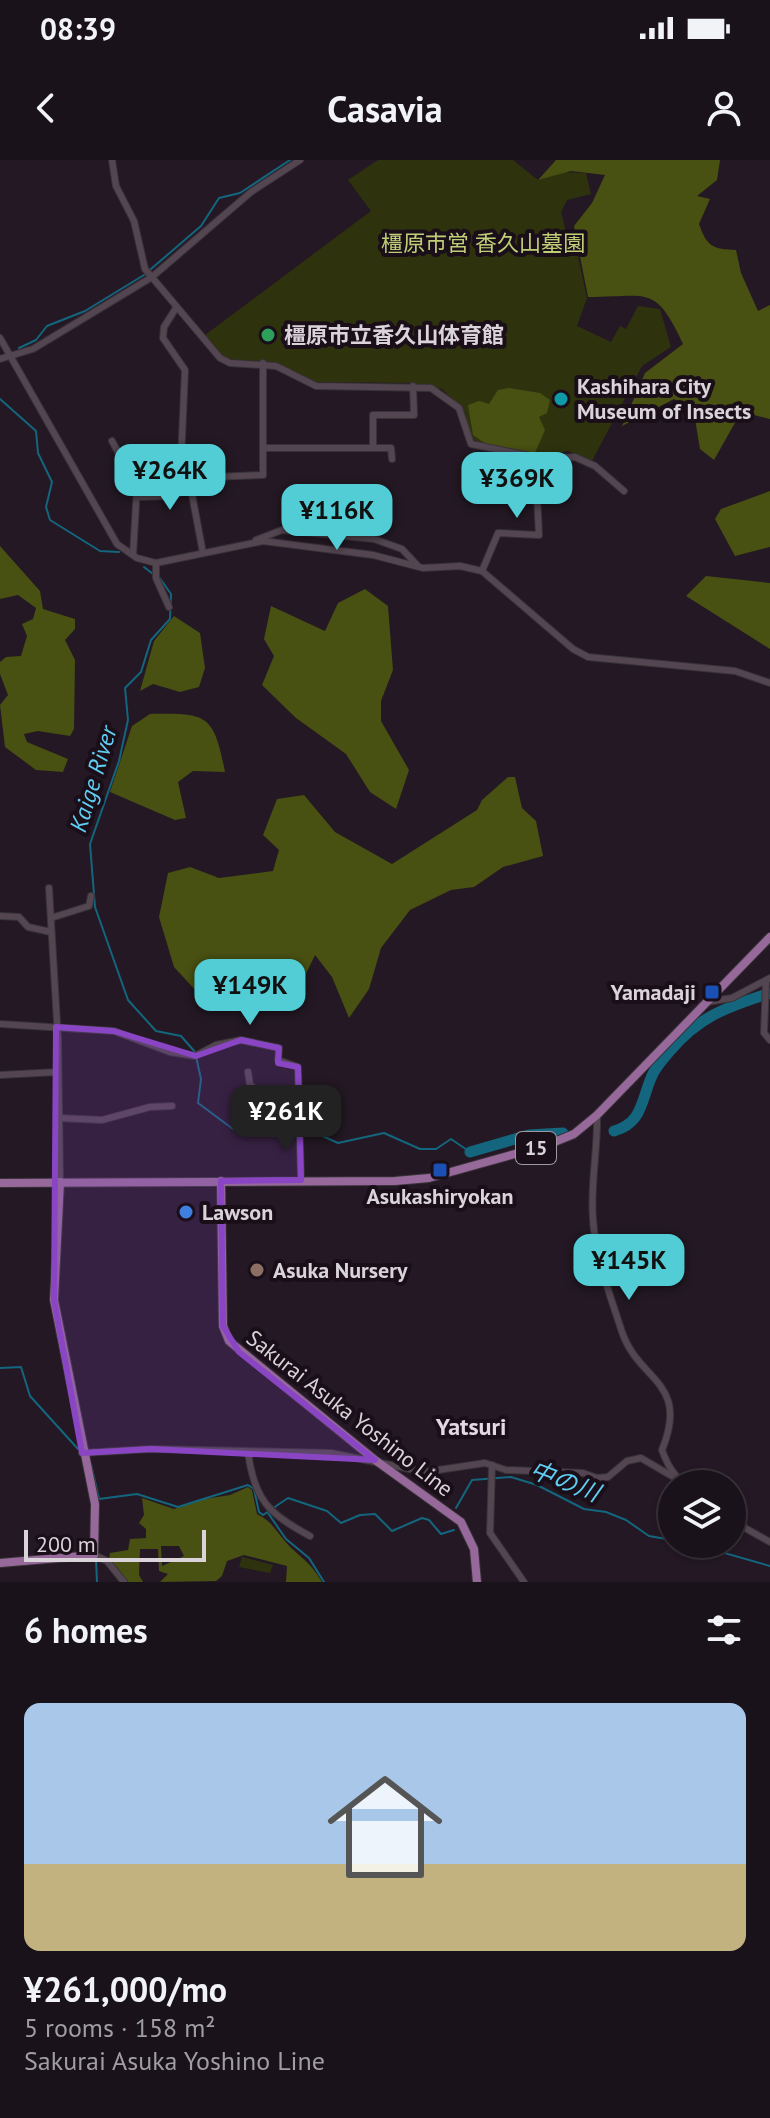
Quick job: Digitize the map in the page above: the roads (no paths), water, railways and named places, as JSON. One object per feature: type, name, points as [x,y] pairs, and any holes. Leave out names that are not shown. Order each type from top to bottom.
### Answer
[{"type":"main road","name":"15","points":[[221,1181],[429,1178],[547,1145],[574,1134],[597,1115],[770,937]]},
{"type":"main road","points":[[0,1183],[221,1181]]},
{"type":"main road","name":"Sakurai Asuka Yoshino Line","points":[[221,1181],[223,1326],[229,1341],[375,1460],[461,1522],[474,1549],[477,1582]]},
{"type":"main road","points":[[0,1563],[94,1555],[95,1504],[82,1453],[54,1300],[60,1182]]},
{"type":"street","points":[[112,160],[116,186],[134,221],[145,269],[220,358],[230,363],[276,366],[316,386],[413,386],[438,390],[455,403],[471,444],[549,458],[570,456],[590,463],[624,491]]},
{"type":"street","points":[[0,359],[33,349],[152,277],[251,192],[300,160]]},
{"type":"street","points":[[176,308],[164,327],[163,338],[186,375],[181,455],[190,482],[203,553]]},
{"type":"street","points":[[0,338],[55,440],[117,544],[133,555],[156,563],[253,541],[282,530],[374,539],[402,549],[418,567]]},
{"type":"street","points":[[138,497],[174,496],[190,482],[263,475],[263,363]]},
{"type":"street","points":[[373,448],[373,415],[414,415],[413,386]]},
{"type":"street","points":[[112,441],[116,451],[181,455]]},
{"type":"street","points":[[263,448],[391,448],[392,459]]},
{"type":"street","points":[[133,555],[139,453]]},
{"type":"street","points":[[482,571],[498,533],[539,535],[536,501],[549,458]]},
{"type":"street","points":[[253,541],[373,555],[418,567],[437,569],[460,566],[482,571],[573,649],[588,657],[735,671],[770,683]]},
{"type":"street","points":[[156,563],[156,575],[169,607]]},
{"type":"street","points":[[49,888],[60,1182]]},
{"type":"street","points":[[51,918],[89,906],[91,896]]},
{"type":"street","points":[[0,916],[19,917],[28,927],[51,932]]},
{"type":"street","points":[[706,1003],[732,998],[768,980]]},
{"type":"street","points":[[768,980],[764,1033],[770,1040]]},
{"type":"street","points":[[0,1024],[114,1031],[170,1052],[197,1055],[216,1045],[241,1040],[279,1048],[278,1060],[298,1067],[301,1180]]},
{"type":"street","points":[[0,1075],[58,1072]]},
{"type":"street","points":[[248,1072],[250,1085],[274,1103],[301,1111]]},
{"type":"street","points":[[59,1118],[102,1120],[150,1107],[172,1106]]},
{"type":"street","points":[[597,1115],[593,1200],[596,1238],[623,1335],[667,1395],[669,1416],[662,1450],[677,1470]]},
{"type":"street","points":[[82,1453],[151,1449],[331,1453],[425,1472],[492,1465],[506,1470],[608,1477],[627,1461],[641,1458],[663,1470]]},
{"type":"street","points":[[248,1452],[251,1478],[273,1514],[310,1536]]},
{"type":"street","points":[[492,1465],[490,1533],[524,1582]]},
{"type":"street","points":[[746,1529],[770,1542]]},
{"type":"street","points":[[94,1555],[107,1561],[124,1582]]},
{"type":"waterway","name":"Kaige River","points":[[19,348],[36,340],[47,326],[85,311],[144,275],[201,226],[219,198],[240,193],[290,160]]},
{"type":"waterway","name":"Kaige River","points":[[0,399],[36,431],[38,453],[52,482],[46,507],[50,520],[100,551],[119,552]]},
{"type":"waterway","name":"Kaige River","points":[[144,567],[153,574]]},
{"type":"waterway","name":"Kaige River","points":[[159,577],[171,594],[170,619],[151,640],[141,672],[125,688],[128,720],[119,761],[90,844],[95,907],[128,1000],[156,1031],[181,1036],[195,1052],[201,1079],[198,1103],[233,1129],[237,1130],[251,1119],[285,1141],[298,1125],[338,1143],[384,1133],[420,1149],[436,1149],[451,1139],[470,1152]]},
{"type":"waterway","points":[[614,1131],[635,1117],[656,1068],[691,1030],[727,1008],[770,993]]},
{"type":"waterway","points":[[470,1152],[529,1135],[563,1133]]},
{"type":"waterway","points":[[0,1368],[21,1367],[30,1396],[78,1449]]},
{"type":"waterway","points":[[91,1464],[99,1499],[137,1494],[178,1507],[248,1485],[254,1489],[259,1512],[263,1515],[288,1498],[327,1511],[341,1523],[360,1515],[375,1514],[392,1531],[422,1518],[429,1520],[441,1534],[454,1530]]},
{"type":"waterway","name":"中の川","points":[[456,1508],[472,1480],[511,1477],[537,1485],[584,1509],[606,1512],[626,1520],[649,1536],[658,1538]]},
{"type":"waterway","points":[[268,1513],[286,1539],[309,1558],[324,1582]]},
{"type":"waterway","name":"中の川","points":[[742,1558],[770,1566]]},
{"type":"waterway","points":[[96,1559],[97,1582]]},
{"type":"place","name":"橿原市立香久山体育館","points":[[268,335]]},
{"type":"place","name":"Kashihara City Museum of Insects","points":[[561,399]]},
{"type":"place","name":"Yamadaji","points":[[712,992]]},
{"type":"place","name":"Asukashiryokan","points":[[440,1170]]},
{"type":"place","name":"Lawson","points":[[186,1212]]},
{"type":"place","name":"Asuka Nursery","points":[[257,1270]]},
{"type":"district","name":"Yatsuri","points":[[471,1426]]},
{"type":"park label","name":"橿原市営 香久山墓園","points":[[483,243]]}]
